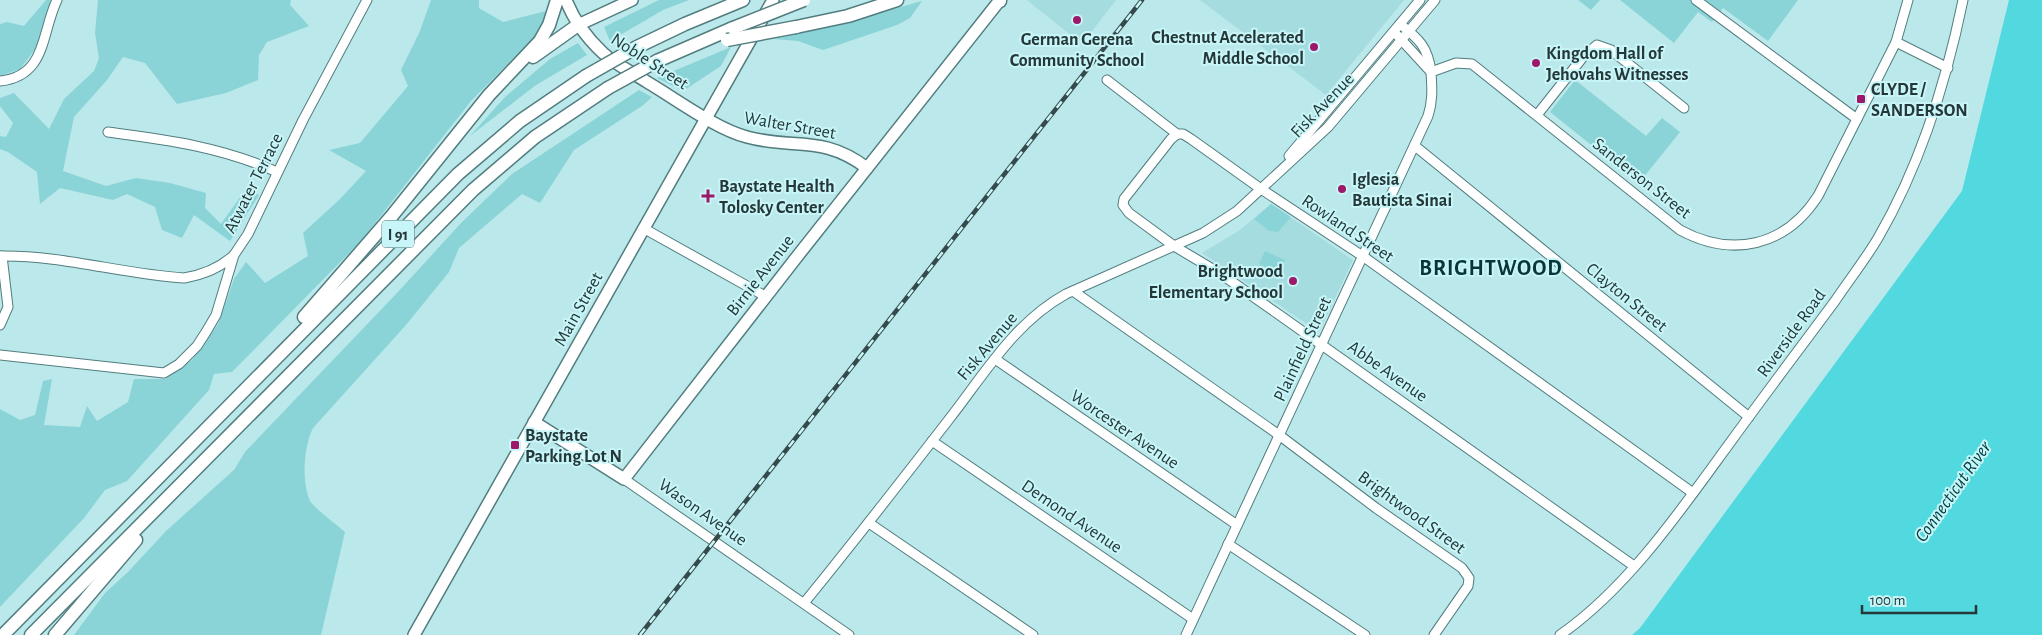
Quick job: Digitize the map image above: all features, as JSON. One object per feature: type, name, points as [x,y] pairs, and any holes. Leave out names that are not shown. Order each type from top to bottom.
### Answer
[{"type":"highway","points":[[225,409],[384,225],[489,95],[540,41],[549,25],[556,0]]},
{"type":"highway","name":"I 91","points":[[3,635],[468,165],[531,113],[586,76],[637,47],[685,24],[743,0]]},
{"type":"highway","name":"I 91","points":[[31,635],[483,181],[540,133],[608,88],[657,61],[804,0]]},
{"type":"highway","points":[[674,53],[727,40],[848,16],[897,0]]},
{"type":"highway","points":[[511,73],[578,25]]},
{"type":"highway","points":[[55,635],[108,571],[238,426]]},
{"type":"main road","name":"Noble Street","points":[[566,0],[578,25],[591,42],[612,60],[706,118]]},
{"type":"main road","points":[[578,25],[632,0]]},
{"type":"main road","name":"Main Street","points":[[414,635],[773,0]]},
{"type":"main road","name":"Birnie Avenue","points":[[624,479],[765,296],[1000,0]]},
{"type":"main road","name":"Walter Street","points":[[706,118],[745,137],[830,148],[847,154],[866,168]]},
{"type":"main road","name":"Wason Avenue","points":[[534,422],[624,479]]},
{"type":"street","points":[[0,81],[23,75],[31,68],[40,54],[53,10],[58,0]]},
{"type":"street","name":"Atwater Terrace","points":[[0,355],[164,373],[185,358],[206,332],[216,315],[234,255],[248,234],[277,172],[367,0]]},
{"type":"street","points":[[1420,0],[1393,31],[1431,72]]},
{"type":"street","points":[[1401,39],[1435,0]]},
{"type":"street","points":[[1696,0],[1857,119]]},
{"type":"street","name":"Sanderson Street","points":[[1431,72],[1453,64],[1465,62],[1472,64],[1680,230],[1708,242],[1746,245],[1768,240],[1789,228],[1804,215],[1820,192],[1896,42],[1908,0]]},
{"type":"street","name":"Riverside Road","points":[[1560,635],[1586,614],[1634,566],[1693,493],[1878,239],[1898,202],[1918,158],[1948,68],[1963,0]]},
{"type":"street","name":"Plainfield Street","points":[[1186,635],[1364,257],[1430,110],[1433,88],[1431,63],[1425,49],[1400,24]]},
{"type":"street","name":"Fisk Avenue","points":[[1261,189],[1393,31]]},
{"type":"street","name":"Fisk Avenue","points":[[804,603],[869,523],[995,359],[1032,318],[1053,302],[1073,291],[1221,223],[1246,204],[1328,127],[1358,94],[1401,39]]},
{"type":"street","points":[[1896,42],[1948,68]]},
{"type":"street","points":[[1537,115],[1584,57],[1594,46],[1600,44],[1611,50],[1684,108]]},
{"type":"street","name":"Rowland Street","points":[[1107,80],[1177,134],[1183,134],[1191,139],[1261,189],[1364,257],[1693,493]]},
{"type":"street","points":[[108,132],[207,147],[277,172]]},
{"type":"street","name":"Abbe Avenue","points":[[1177,134],[1140,177],[1124,199],[1123,205],[1129,213],[1174,246],[1221,274],[1634,566]]},
{"type":"street","name":"Clayton Street","points":[[1415,146],[1749,417]]},
{"type":"street","points":[[643,228],[765,296]]},
{"type":"street","points":[[0,326],[8,307],[1,256],[26,255],[60,259],[184,278],[195,276],[224,264],[234,255]]},
{"type":"street","name":"Brightwood Street","points":[[1073,291],[1280,435],[1466,572],[1469,578],[1468,586],[1434,635]]},
{"type":"street","name":"Worcester Avenue","points":[[995,359],[1237,525]]},
{"type":"street","name":"Demond Avenue","points":[[932,441],[1193,619]]},
{"type":"street","name":"Wason Avenue","points":[[624,479],[849,635]]},
{"type":"street","points":[[869,523],[1033,635]]},
{"type":"street","points":[[1228,544],[1365,635]]},
{"type":"shaded area","points":[[46,0],[51,0],[36,48],[20,69],[0,76],[0,24],[7,22],[24,26]]},
{"type":"shaded area","points":[[98,0],[291,0],[290,5],[309,26],[267,42],[259,55],[258,80],[226,93],[177,104],[145,63],[123,57],[107,80],[74,117],[63,171],[106,186],[136,178],[170,183],[206,193],[205,208],[221,224],[246,189],[259,195],[230,241],[194,215],[182,238],[162,230],[155,207],[127,194],[113,200],[60,188],[40,204],[37,172],[8,152],[0,149],[0,136],[6,137],[13,123],[0,106],[0,98],[14,93],[49,129],[64,99],[94,71],[99,58],[95,33]]},
{"type":"shaded area","points":[[431,0],[479,0],[479,8],[503,22],[546,11],[542,29],[471,101],[361,241],[232,372],[214,374],[209,390],[127,481],[105,490],[84,518],[0,607],[0,409],[20,420],[35,415],[43,381],[52,379],[44,425],[80,427],[87,406],[97,421],[128,402],[134,379],[165,379],[192,360],[218,324],[234,279],[246,262],[265,283],[308,256],[303,233],[340,199],[366,171],[329,150],[360,143],[408,86],[401,70],[420,31]]},
{"type":"shaded area","points":[[659,0],[689,0],[663,10],[610,41],[604,27]]},
{"type":"shaded area","name":"German Gerena Community School","points":[[1027,0],[1116,0],[1082,44]]},
{"type":"shaded area","name":"Chestnut Accelerated Middle School","points":[[1200,0],[1404,0],[1326,95]]},
{"type":"shaded area","points":[[1578,0],[1600,0],[1591,10]]},
{"type":"shaded area","points":[[1620,0],[1798,0],[1768,41],[1723,8],[1712,22],[1698,12],[1674,43]]},
{"type":"shaded area","points":[[922,1],[910,18],[897,25],[823,50],[798,41],[774,39],[837,25]]},
{"type":"shaded area","points":[[578,43],[587,55],[536,85],[470,136],[505,97],[550,59]]},
{"type":"shaded area","points":[[731,47],[721,66],[683,91],[657,78]]},
{"type":"shaded area","points":[[1575,80],[1646,136],[1662,118],[1680,132],[1639,183],[1550,112]]},
{"type":"shaded area","points":[[639,90],[652,97],[642,106],[574,150],[540,203],[522,194],[459,248],[449,272],[406,325],[313,428],[307,444],[305,464],[307,493],[312,504],[345,532],[321,635],[74,635],[105,593],[128,572],[166,531],[234,470],[245,452],[462,222],[512,174]]},
{"type":"shaded area","name":"Brightwood Elementary School","points":[[1271,204],[1353,260],[1319,332],[1202,253],[1240,230]]},
{"type":"shaded area","points":[[1271,204],[1291,217],[1278,232],[1269,231],[1254,219]]},
{"type":"shaded area","points":[[1265,251],[1285,260],[1279,274],[1259,264]]},
{"type":"water","name":"Connecticut River","points":[[2009,0],[2042,0],[2042,635],[1632,635],[1640,628],[1962,191]]},
{"type":"railway","points":[[640,635],[1142,0]]},
{"type":"place","name":"German Gerena Community School","points":[[1077,20]]},
{"type":"place","name":"Chestnut Accelerated Middle School","points":[[1314,47]]},
{"type":"place","name":"Kingdom Hall of Jehovahs Witnesses","points":[[1536,63]]},
{"type":"place","name":"CLYDE / SANDERSON","points":[[1861,99]]},
{"type":"place","name":"Iglesia Bautista Sinai","points":[[1342,189]]},
{"type":"place","name":"Baystate Health Tolosky Center","points":[[708,196]]},
{"type":"place","name":"Brightwood Elementary School","points":[[1293,281]]},
{"type":"place","name":"Baystate Parking Lot N","points":[[515,445]]},
{"type":"district","name":"BRIGHTWOOD","points":[[1491,267]]}]
